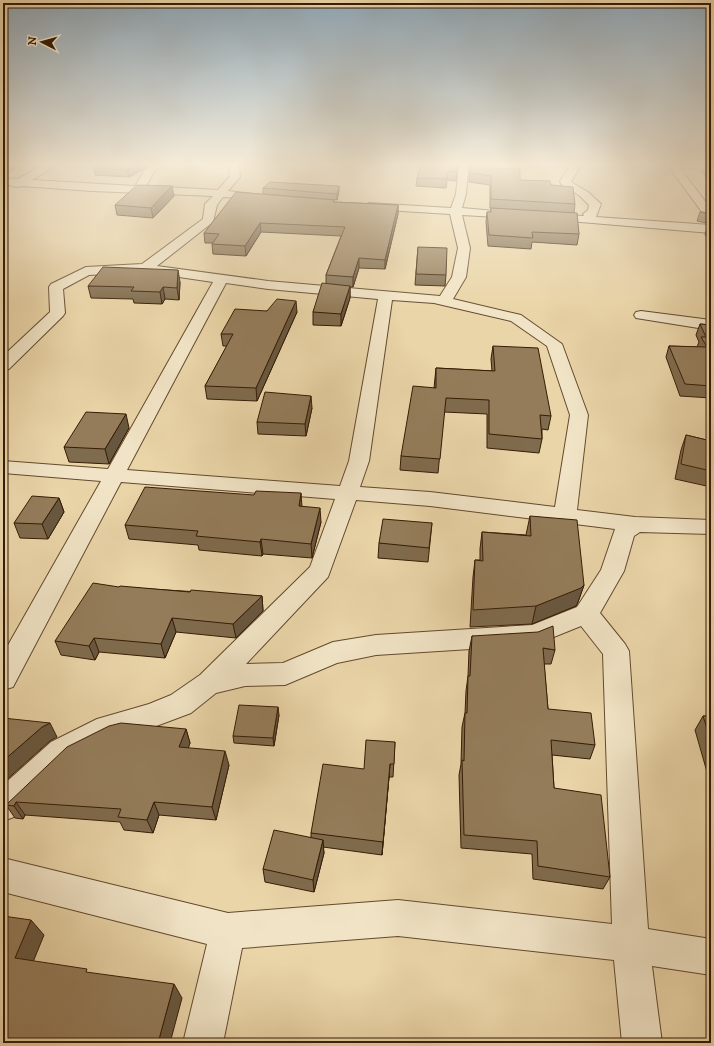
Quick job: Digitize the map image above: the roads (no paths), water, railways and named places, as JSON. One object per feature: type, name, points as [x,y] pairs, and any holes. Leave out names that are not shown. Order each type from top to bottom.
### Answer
[{"type":"street","points":[[145,268],[209,220],[210,212]]},
{"type":"street","points":[[444,301],[459,277],[464,248],[455,212]]},
{"type":"street","points":[[468,212],[591,218],[711,229]]},
{"type":"street","points":[[591,218],[589,214],[593,212]]},
{"type":"street","points":[[3,365],[58,313],[56,287],[86,271],[145,268],[268,284],[444,301],[516,318],[554,344],[579,414],[565,516]]},
{"type":"street","points":[[3,679],[222,278]]},
{"type":"street","points":[[3,806],[62,751],[107,728],[151,716],[181,704],[208,684],[320,571],[358,461],[386,295]]},
{"type":"street","points":[[641,315],[711,325]]},
{"type":"street","points":[[3,467],[430,498],[635,524],[711,527]]},
{"type":"street","points":[[208,684],[245,675],[285,674],[333,654],[376,645],[534,635],[586,614],[612,571],[624,532],[635,524]]},
{"type":"street","points":[[586,614],[616,651],[631,944],[642,1043]]},
{"type":"street","points":[[3,875],[228,931],[398,918],[631,944],[711,957]]},
{"type":"street","points":[[203,1043],[228,931]]}]
